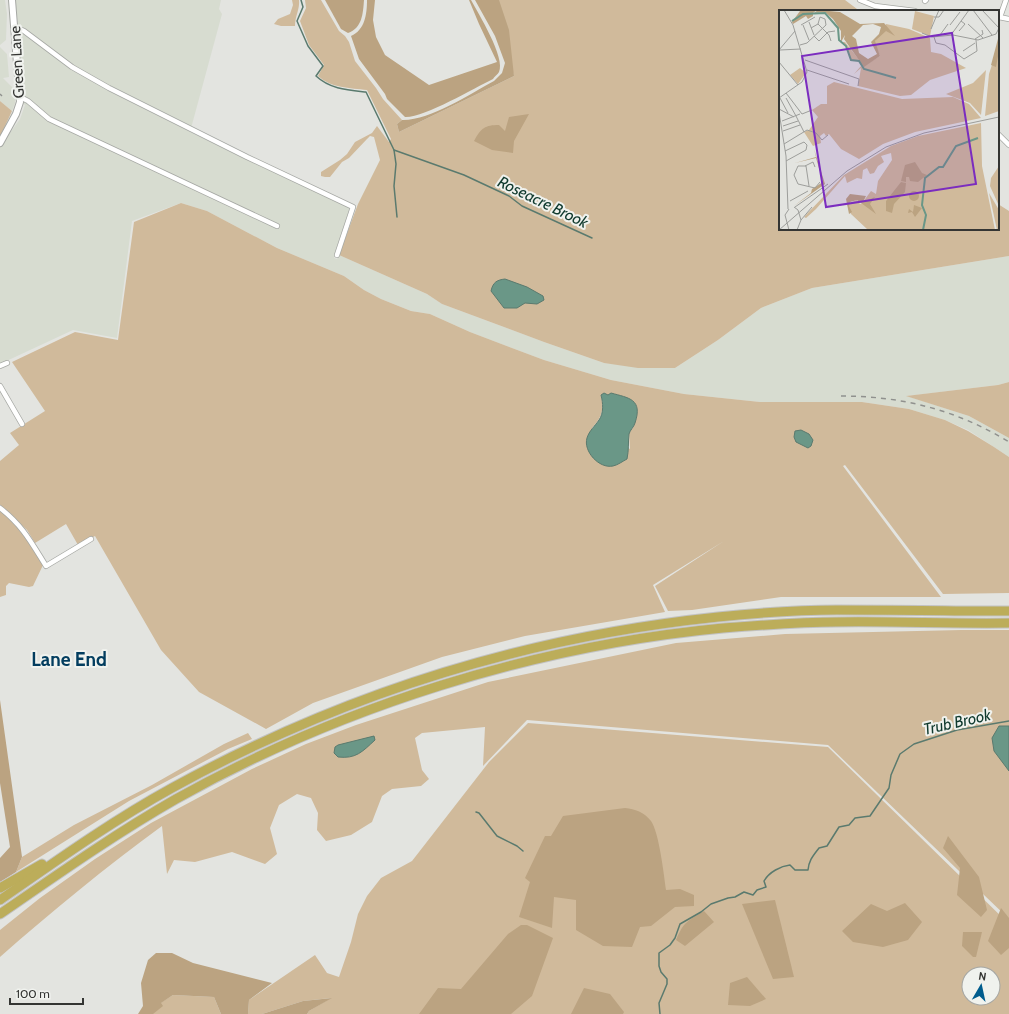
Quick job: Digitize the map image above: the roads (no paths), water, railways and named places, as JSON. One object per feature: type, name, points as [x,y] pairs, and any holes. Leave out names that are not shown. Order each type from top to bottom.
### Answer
[{"type":"highway","points":[[0,888],[171,788],[288,730],[348,705],[401,686],[450,670],[508,654],[600,634],[658,624],[719,617],[833,610],[1009,611]]},
{"type":"highway","points":[[0,914],[73,863],[123,831],[178,798],[235,768],[295,740],[353,716],[455,681],[511,666],[603,645],[736,627],[834,622],[1009,623]]},
{"type":"highway","points":[[0,900],[94,834]]},
{"type":"highway","points":[[0,922],[73,863]]},
{"type":"street","name":"Green Lane","points":[[0,143],[17,112],[20,97],[12,0]]},
{"type":"street","points":[[860,0],[886,10]]},
{"type":"street","points":[[1006,0],[999,17],[1009,19]]},
{"type":"street","points":[[15,27],[24,31],[72,67],[109,88],[247,157],[353,207],[337,255]]},
{"type":"street","points":[[20,97],[28,101],[49,119],[277,226]]},
{"type":"street","points":[[999,135],[1009,145]]},
{"type":"street","points":[[0,366],[7,363]]},
{"type":"street","points":[[0,386],[22,424]]},
{"type":"street","points":[[0,508],[11,516],[25,532],[46,566],[91,539]]},
{"type":"waterway","points":[[301,0],[303,7],[297,21],[308,46],[323,66],[316,76],[327,84],[333,86],[366,92],[394,150],[464,175],[509,196],[522,206],[592,238]]},
{"type":"waterway","name":"Roseacre Brook","points":[[394,150],[396,164],[394,186],[397,217]]},
{"type":"waterway","name":"Trub Brook","points":[[660,1014],[659,1003],[667,984],[667,979],[661,972],[659,966],[659,953],[670,945],[675,938],[680,924],[701,912],[711,904],[735,897],[744,892],[753,895],[757,890],[766,887],[764,881],[766,878],[779,868],[790,865],[795,870],[808,870],[810,861],[815,853],[819,848],[827,846],[839,827],[849,825],[855,818],[870,816],[889,788],[891,775],[900,754],[914,744],[957,730],[1009,721]]},
{"type":"waterway","points":[[476,812],[479,813],[497,836],[517,846],[523,851]]},
{"type":"railway","points":[[841,396],[886,399],[928,407],[969,421],[1009,442]]},
{"type":"district","name":"Lane End","points":[[69,659]]}]
